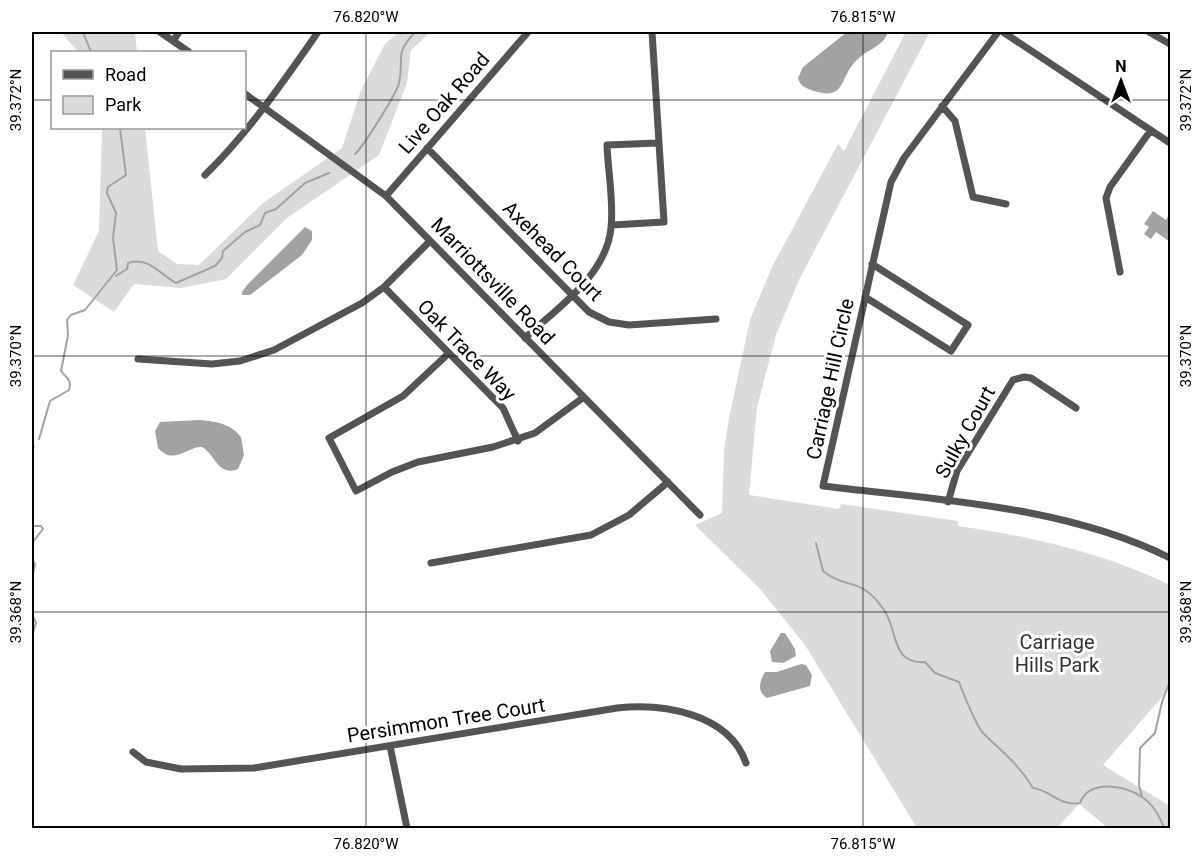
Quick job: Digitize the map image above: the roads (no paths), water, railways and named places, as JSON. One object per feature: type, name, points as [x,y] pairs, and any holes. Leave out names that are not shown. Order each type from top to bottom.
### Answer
[{"type":"street","points":[[160,32],[187,51]]},
{"type":"street","points":[[172,41],[179,32]]},
{"type":"street","points":[[206,175],[236,144],[265,107],[318,32]]},
{"type":"street","name":"Live Oak Road","points":[[386,196],[528,32]]},
{"type":"street","points":[[612,225],[664,222],[652,32]]},
{"type":"street","name":"Carriage Hill Circle","points":[[998,32],[904,158],[891,182],[823,486],[948,502],[1062,521],[1103,531],[1146,546],[1170,558]]},
{"type":"street","points":[[1003,32],[1170,143]]},
{"type":"street","points":[[1149,32],[1170,44]]},
{"type":"street","name":"Marriottsville Road","points":[[246,94],[386,196],[700,515]]},
{"type":"street","points":[[942,106],[956,121],[973,197],[1006,204]]},
{"type":"street","points":[[1120,272],[1106,198],[1110,187],[1151,130]]},
{"type":"street","points":[[525,338],[572,295],[592,274],[606,254],[612,225],[607,145],[658,143]]},
{"type":"street","name":"Axehead Court","points":[[427,148],[589,312],[609,322],[629,325],[716,319]]},
{"type":"street","points":[[138,359],[212,364],[257,356],[274,350],[362,303],[384,287],[430,241]]},
{"type":"street","points":[[865,297],[951,351],[968,325],[872,264]]},
{"type":"street","name":"Oak Trace Way","points":[[384,287],[503,408],[518,441]]},
{"type":"street","points":[[449,353],[403,396],[329,438],[356,492],[392,472],[418,462],[518,441],[555,422],[584,397]]},
{"type":"street","name":"Sulky Court","points":[[948,502],[957,471],[1013,380],[1024,376],[1031,378],[1076,408]]},
{"type":"street","points":[[431,563],[591,534],[629,515],[668,482]]},
{"type":"street","name":"Persimmon Tree Court","points":[[134,752],[146,762],[159,766],[231,770],[618,708],[651,705],[677,710],[706,722],[736,742],[746,763]]},
{"type":"street","points":[[390,746],[407,828]]},
{"type":"waterway","points":[[83,32],[91,51]]},
{"type":"waterway","points":[[355,154],[397,89],[401,74],[402,52],[415,32]]},
{"type":"waterway","points":[[39,439],[50,401],[69,390],[70,386],[61,371],[68,335],[67,320],[71,315],[85,310],[117,270],[113,238],[116,213],[107,193],[108,187],[126,175],[120,129]]},
{"type":"waterway","points":[[116,276],[127,269],[128,263],[135,261],[154,267],[176,283],[215,266],[222,258],[223,251],[245,232],[260,225],[265,213],[276,209],[305,183],[329,173]]},
{"type":"waterway","points":[[32,526],[41,526],[43,529],[32,543]]},
{"type":"waterway","points":[[816,543],[823,571],[840,581],[861,588],[876,599],[884,610],[897,645],[906,658],[925,662],[935,673],[959,682],[980,730],[1015,764],[1033,788],[1073,804],[1080,803],[1091,790],[1099,787],[1117,787],[1135,793],[1150,803],[1164,828]]},
{"type":"waterway","points":[[32,558],[35,565],[32,577]]},
{"type":"waterway","points":[[32,614],[36,623],[32,636]]},
{"type":"waterway","points":[[1142,797],[1139,785],[1140,748],[1155,733],[1162,702],[1170,681]]},
{"type":"park label","name":"Carriage Hills Park","points":[[1057,654]]}]
